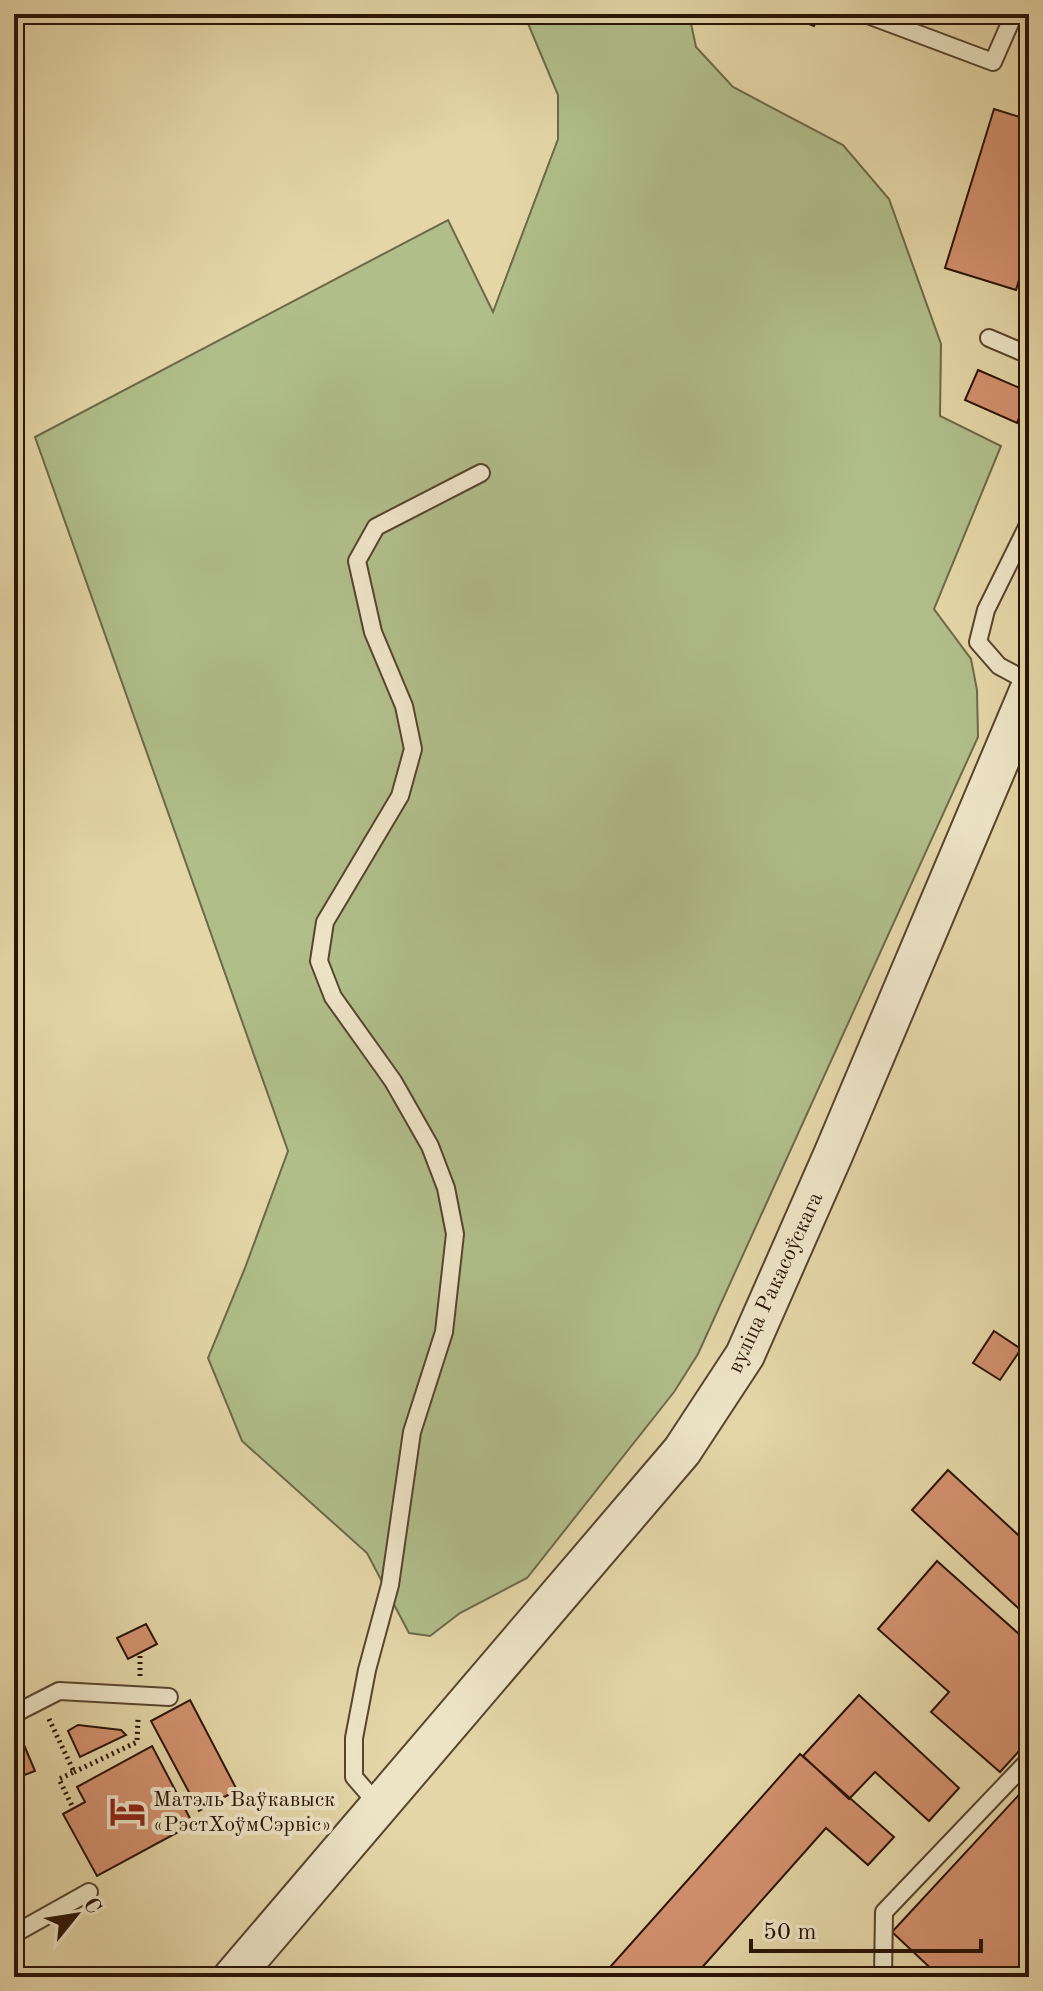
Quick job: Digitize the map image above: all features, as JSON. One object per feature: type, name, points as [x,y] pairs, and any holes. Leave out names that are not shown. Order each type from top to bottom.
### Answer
[{"type":"street","name":"вуліца Ракасоўскага","points":[[233,1977],[682,1451],[745,1355],[1029,691]]},
{"type":"lane","points":[[865,14],[993,62],[1014,14]]},
{"type":"lane","points":[[989,338],[1029,355]]},
{"type":"lane","points":[[379,1806],[354,1777],[354,1738],[367,1670],[390,1585],[412,1432],[444,1332],[455,1234],[446,1188],[430,1146],[393,1081],[333,997],[319,961],[325,922],[400,796],[413,749],[404,706],[373,632],[357,561],[376,527],[481,473]]},
{"type":"lane","points":[[1029,523],[986,610],[978,642],[999,666],[1029,682]]},
{"type":"lane","points":[[14,1714],[59,1691],[169,1697]]},
{"type":"lane","points":[[883,1977],[884,1912],[1029,1760]]},
{"type":"lane","points":[[14,1934],[89,1892]]},
{"type":"lane","points":[[14,1970],[17,1977]]},
{"type":"path","points":[[73,1808],[59,1779],[137,1742],[140,1653]]},
{"type":"path","points":[[40,1700],[74,1772]]},
{"type":"green space","points":[[524,14],[689,14],[696,47],[733,87],[843,145],[889,199],[941,344],[940,416],[1001,446],[934,609],[971,659],[977,690],[978,737],[698,1354],[674,1392],[527,1578],[460,1613],[430,1636],[409,1633],[367,1553],[242,1441],[208,1358],[288,1151],[35,437],[448,220],[493,312],[558,139],[558,95]]},
{"type":"building","points":[[782,14],[819,14],[814,26]]},
{"type":"building","points":[[994,109],[1029,120],[1029,247],[1016,290],[945,268]]},
{"type":"building","points":[[978,370],[1029,392],[1017,423],[965,400]]},
{"type":"building","points":[[994,1331],[1021,1349],[1000,1380],[973,1363]]},
{"type":"building","points":[[948,1470],[1029,1545],[1029,1618],[912,1510]]},
{"type":"building","points":[[937,1561],[1029,1643],[1029,1740],[1000,1772],[931,1712],[949,1692],[878,1629]]},
{"type":"building","points":[[146,1624],[157,1644],[128,1659],[117,1638]]},
{"type":"building","points":[[859,1695],[959,1788],[929,1821],[875,1772],[849,1799],[803,1756]]},
{"type":"building","points":[[190,1700],[237,1790],[199,1811],[151,1721]]},
{"type":"building","points":[[78,1725],[121,1730],[126,1735],[80,1757],[68,1731]]},
{"type":"building","points":[[24,1745],[35,1771],[14,1779],[14,1749]]},
{"type":"building","name":"Матэль Ваўкавыск «РэстХоўмСэрвіс»","points":[[152,1746],[193,1824],[97,1876],[63,1814],[85,1802],[77,1787]]},
{"type":"building","points":[[800,1754],[894,1837],[868,1865],[826,1828],[698,1972],[704,1977],[605,1977],[603,1975]]},
{"type":"building","points":[[1029,1784],[1029,1977],[940,1977],[892,1932]]},
{"type":"place","name":"Матэль Ваўкавыск «РэстХоўмСэрвіс»","points":[[127,1811]]}]
